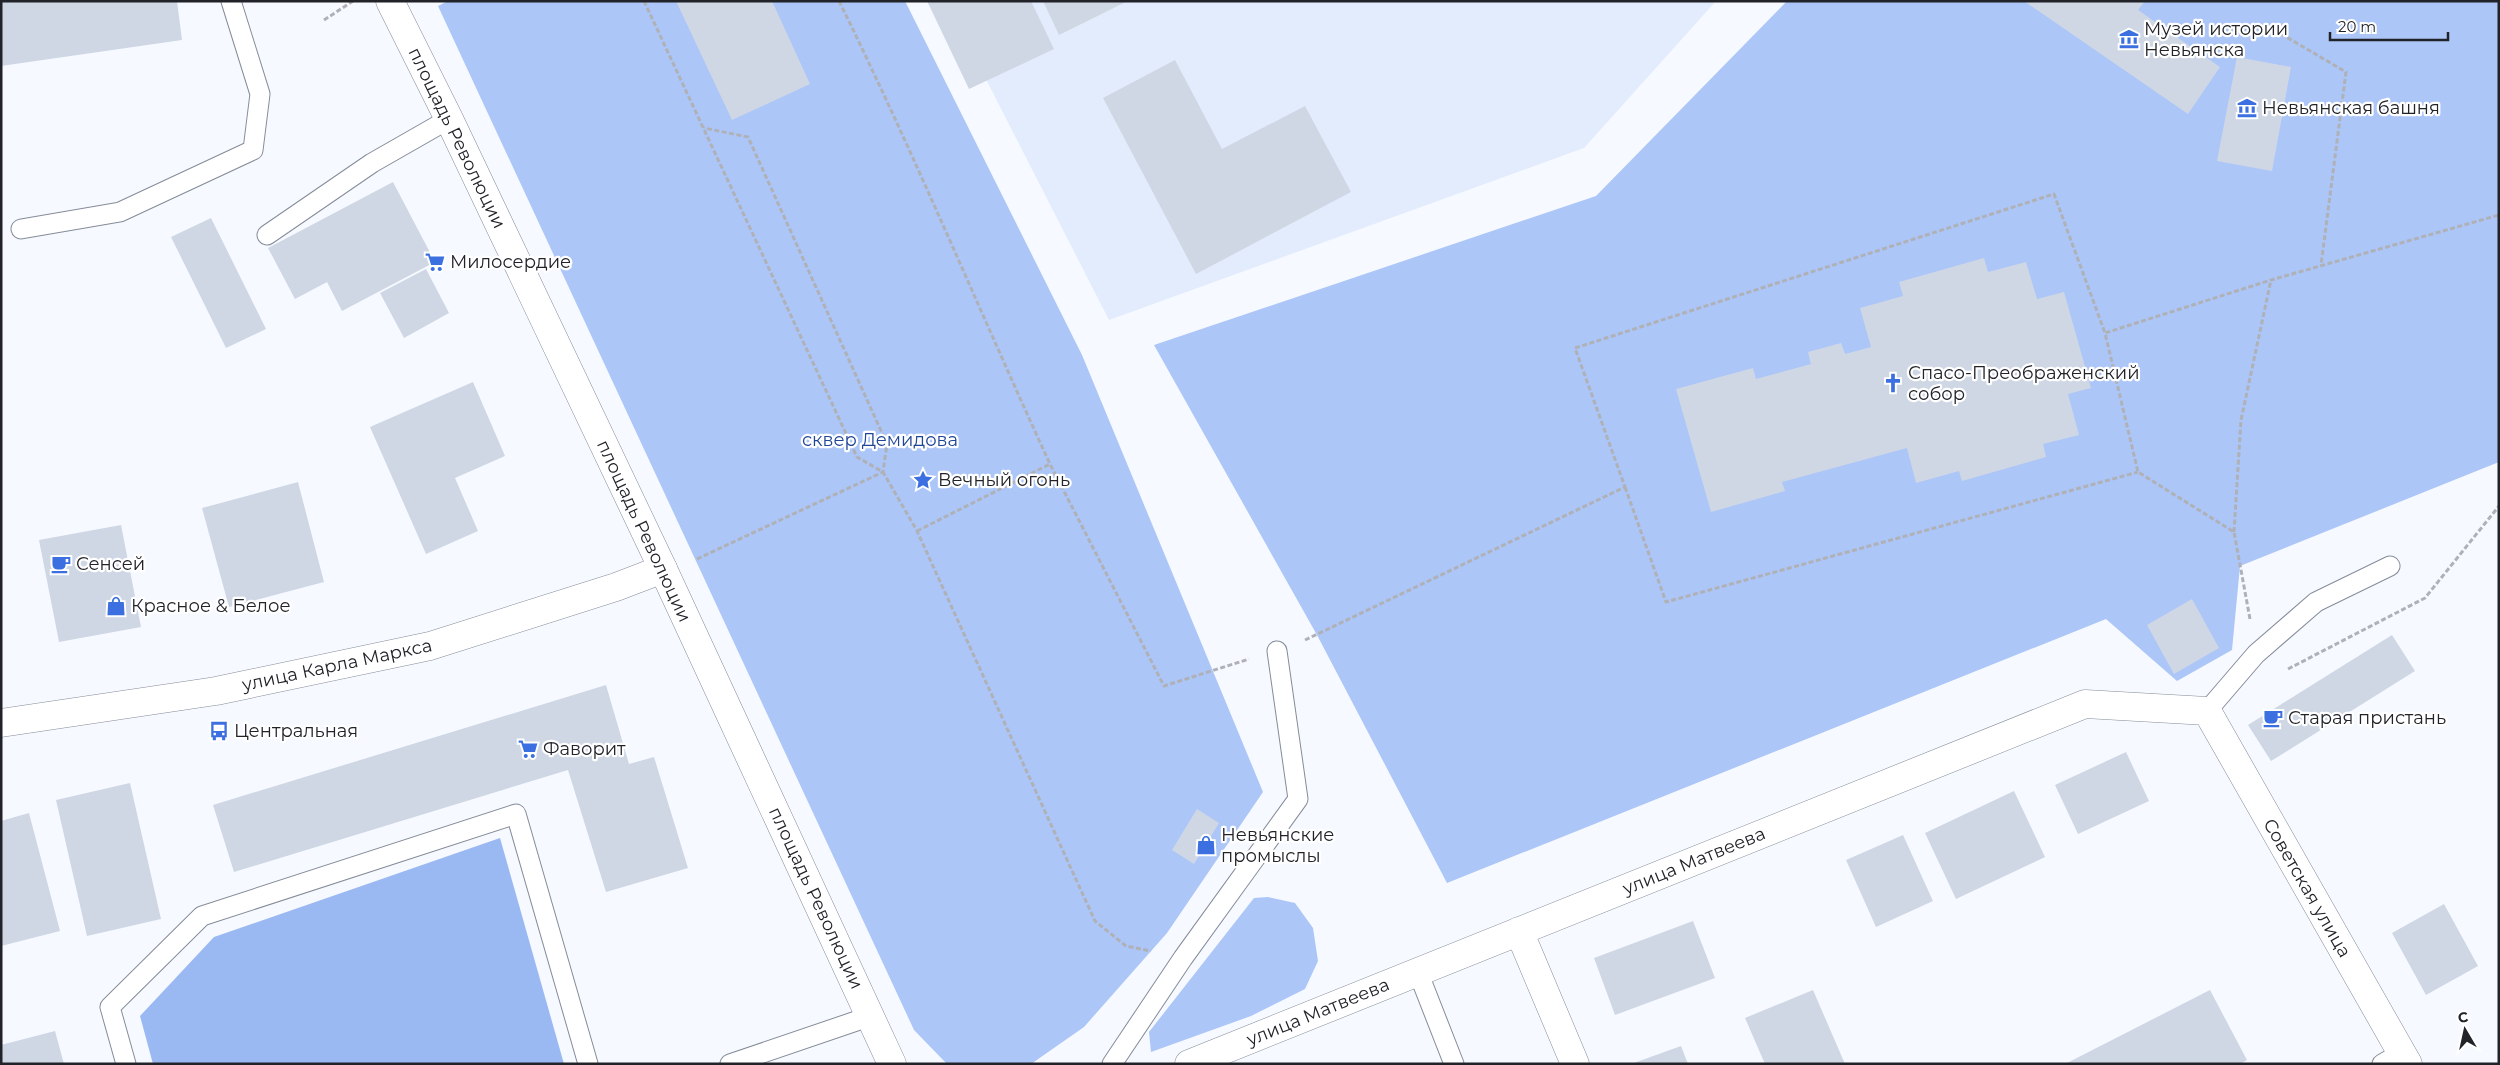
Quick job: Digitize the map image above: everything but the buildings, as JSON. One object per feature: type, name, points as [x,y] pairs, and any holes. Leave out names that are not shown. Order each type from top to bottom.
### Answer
[{"type":"street","name":"площадь Революции","points":[[390,1],[449,119],[662,569],[892,1064]]},
{"type":"street","name":"улица Карла Маркса","points":[[1,723],[214,691],[430,646],[616,587],[662,569]]},
{"type":"street","name":"улица Матвеева","points":[[1189,1064],[2085,704],[2207,711]]},
{"type":"street","name":"Советская улица","points":[[2207,711],[2397,1060]]},
{"type":"street","points":[[1519,931],[1575,1064]]},
{"type":"lane","points":[[21,229],[120,212],[253,150],[260,94],[231,1]]},
{"type":"lane","points":[[267,235],[372,163],[449,119]]},
{"type":"lane","points":[[2207,711],[2256,654],[2316,602],[2390,566]]},
{"type":"lane","points":[[1112,1064],[1183,958],[1298,799],[1277,651]]},
{"type":"lane","points":[[126,1064],[110,1007],[202,916],[516,814],[588,1064]]},
{"type":"lane","points":[[1418,972],[1454,1064]]},
{"type":"lane","points":[[730,1064],[871,1016]]},
{"type":"path","points":[[324,20],[353,1]]},
{"type":"path","points":[[644,1],[857,457],[883,472],[918,531],[1095,920],[1126,946],[1183,958]]},
{"type":"path","points":[[839,1],[877,78],[1050,464],[1164,686],[1277,651],[1317,635],[1625,488]]},
{"type":"path","points":[[2230,29],[2271,28],[2346,72],[2321,265]]},
{"type":"path","points":[[704,128],[748,137],[887,444],[883,472]]},
{"type":"path","points":[[2138,472],[1666,602],[1575,348],[2054,194],[2105,333],[2138,472],[2234,532]]},
{"type":"path","points":[[2105,333],[2321,265],[2499,215]]},
{"type":"path","points":[[2256,654],[2234,532],[2241,420],[2271,280]]},
{"type":"path","points":[[918,531],[1050,464]]},
{"type":"path","points":[[662,569],[695,560],[883,472]]},
{"type":"path","points":[[2286,670],[2425,598],[2499,506]]},
{"type":"shaded area","points":[[946,1],[1716,1],[1584,148],[1109,320]]},
{"type":"shaded area","points":[[500,838],[564,1064],[153,1064],[140,1016],[214,937]]},
{"type":"green space","name":"сквер Демидова","points":[[448,1],[905,1],[1082,355],[1263,792],[1167,933],[1084,1027],[1031,1064],[947,1064],[914,1030],[438,6]]},
{"type":"green space","points":[[1787,1],[2499,1],[2499,462],[2240,566],[2232,650],[2177,681],[2106,619],[1447,883],[1317,635],[1154,345],[1596,196]]},
{"type":"green space","points":[[1268,897],[1295,903],[1313,928],[1318,961],[1305,989],[1251,1016],[1151,1052],[1149,1032],[1254,898]]},
{"type":"place","name":"Музей истории Невьянска","points":[[2129,39]]},
{"type":"place","name":"Невьянская башня","points":[[2247,108]]},
{"type":"place","name":"Милосердие","points":[[435,262]]},
{"type":"place","name":"Спасо-Преображенский собор","points":[[1893,383]]},
{"type":"place","name":"Вечный огонь","points":[[923,480]]},
{"type":"place","name":"Сенсей","points":[[61,564]]},
{"type":"place","name":"Красное & Белое","points":[[116,606]]},
{"type":"place","name":"Старая пристань","points":[[2273,718]]},
{"type":"place","name":"Центральная","points":[[219,731]]},
{"type":"place","name":"Фаворит","points":[[528,749]]},
{"type":"place","name":"Невьянские промыслы","points":[[1206,845]]}]
